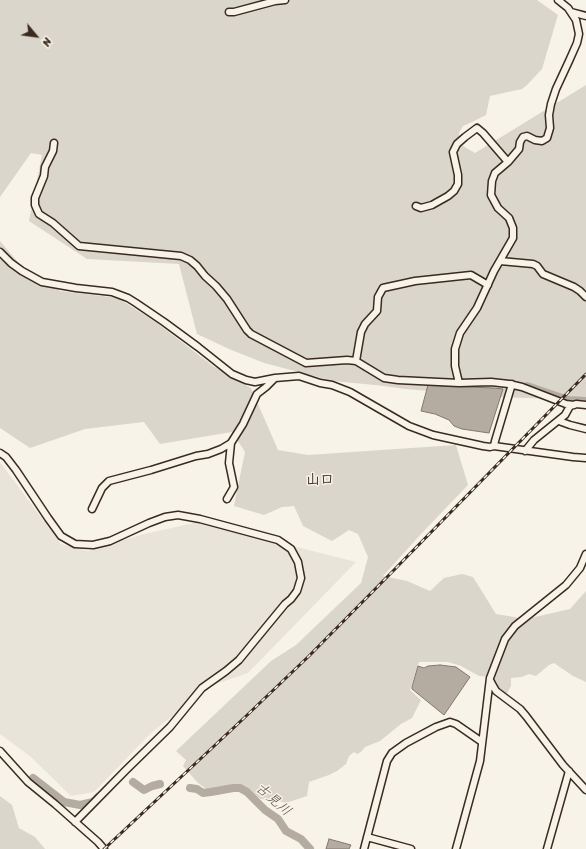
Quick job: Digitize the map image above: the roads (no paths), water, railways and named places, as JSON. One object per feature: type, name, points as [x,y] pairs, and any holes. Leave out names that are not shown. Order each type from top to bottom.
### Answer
[{"type":"street","points":[[230,12],[285,0]]},
{"type":"street","points":[[459,383],[455,366],[455,349],[460,333],[477,308],[494,272],[514,238],[513,228],[508,218],[498,208],[491,195],[492,181],[495,173],[508,162],[519,149],[520,142],[523,137],[527,136],[535,140],[542,141],[547,138],[550,128],[549,115],[551,104],[577,42],[578,28],[576,20],[571,12],[558,0]]},
{"type":"street","points":[[571,12],[586,16]]},
{"type":"street","points":[[416,206],[421,208],[432,205],[454,191],[458,184],[458,174],[453,152],[457,144],[477,128],[508,162]]},
{"type":"street","points":[[54,142],[53,151],[45,167],[44,176],[35,198],[35,206],[39,214],[53,223],[79,246],[181,256],[190,260],[198,266],[205,276],[227,299],[251,334],[306,363],[347,360],[356,361],[384,378],[398,380],[459,383],[491,382],[512,384],[560,402],[574,405],[586,405]]},
{"type":"street","points":[[0,252],[22,271],[42,282],[112,292],[136,302],[232,374],[246,380],[255,382],[275,378],[299,376],[320,383],[332,385],[350,392],[409,426],[446,439],[490,447],[494,446],[586,458]]},
{"type":"street","points":[[500,261],[533,264],[537,266],[543,274],[574,287],[586,297]]},
{"type":"street","points":[[356,361],[361,332],[365,324],[377,311],[378,298],[383,288],[415,281],[471,275],[488,286]]},
{"type":"street","points":[[299,376],[306,363]]},
{"type":"street","points":[[227,499],[234,487],[229,463],[231,443],[243,424],[257,394],[275,378]]},
{"type":"street","points":[[494,446],[512,384]]},
{"type":"street","points":[[526,451],[534,440],[559,421],[565,415],[570,406],[574,405]]},
{"type":"street","points":[[559,421],[586,429]]},
{"type":"street","points":[[92,509],[102,488],[108,481],[208,454],[231,443]]},
{"type":"street","points":[[0,453],[6,457],[16,470],[61,536],[75,544],[93,545],[110,541],[149,523],[165,517],[178,515],[200,519],[278,540],[291,549],[298,562],[301,578],[297,591],[239,660],[202,688],[170,727],[75,822]]},
{"type":"street","points":[[456,849],[480,761],[490,678],[504,639],[515,626],[566,585],[580,568],[586,554]]},
{"type":"street","points":[[490,678],[496,691],[520,709],[586,790]]},
{"type":"street","points":[[364,849],[387,762],[392,753],[406,743],[436,727],[450,722],[456,724],[482,742]]},
{"type":"street","points":[[0,751],[28,782],[55,804],[104,849]]},
{"type":"street","points":[[547,849],[569,771]]},
{"type":"street","points":[[367,837],[411,849]]},
{"type":"waterway","points":[[527,386],[568,400],[586,401]]},
{"type":"waterway","name":"古見川","points":[[33,778],[64,802],[80,805],[93,802],[98,797]]},
{"type":"waterway","name":"古見川","points":[[133,782],[144,790],[160,784]]},
{"type":"waterway","name":"古見川","points":[[190,788],[197,789],[203,793],[240,788],[247,792],[265,810],[278,819],[286,831],[301,839],[310,849]]},
{"type":"railway","points":[[104,849],[309,656],[586,374]]},
{"type":"district","name":"山口","points":[[320,480]]}]
